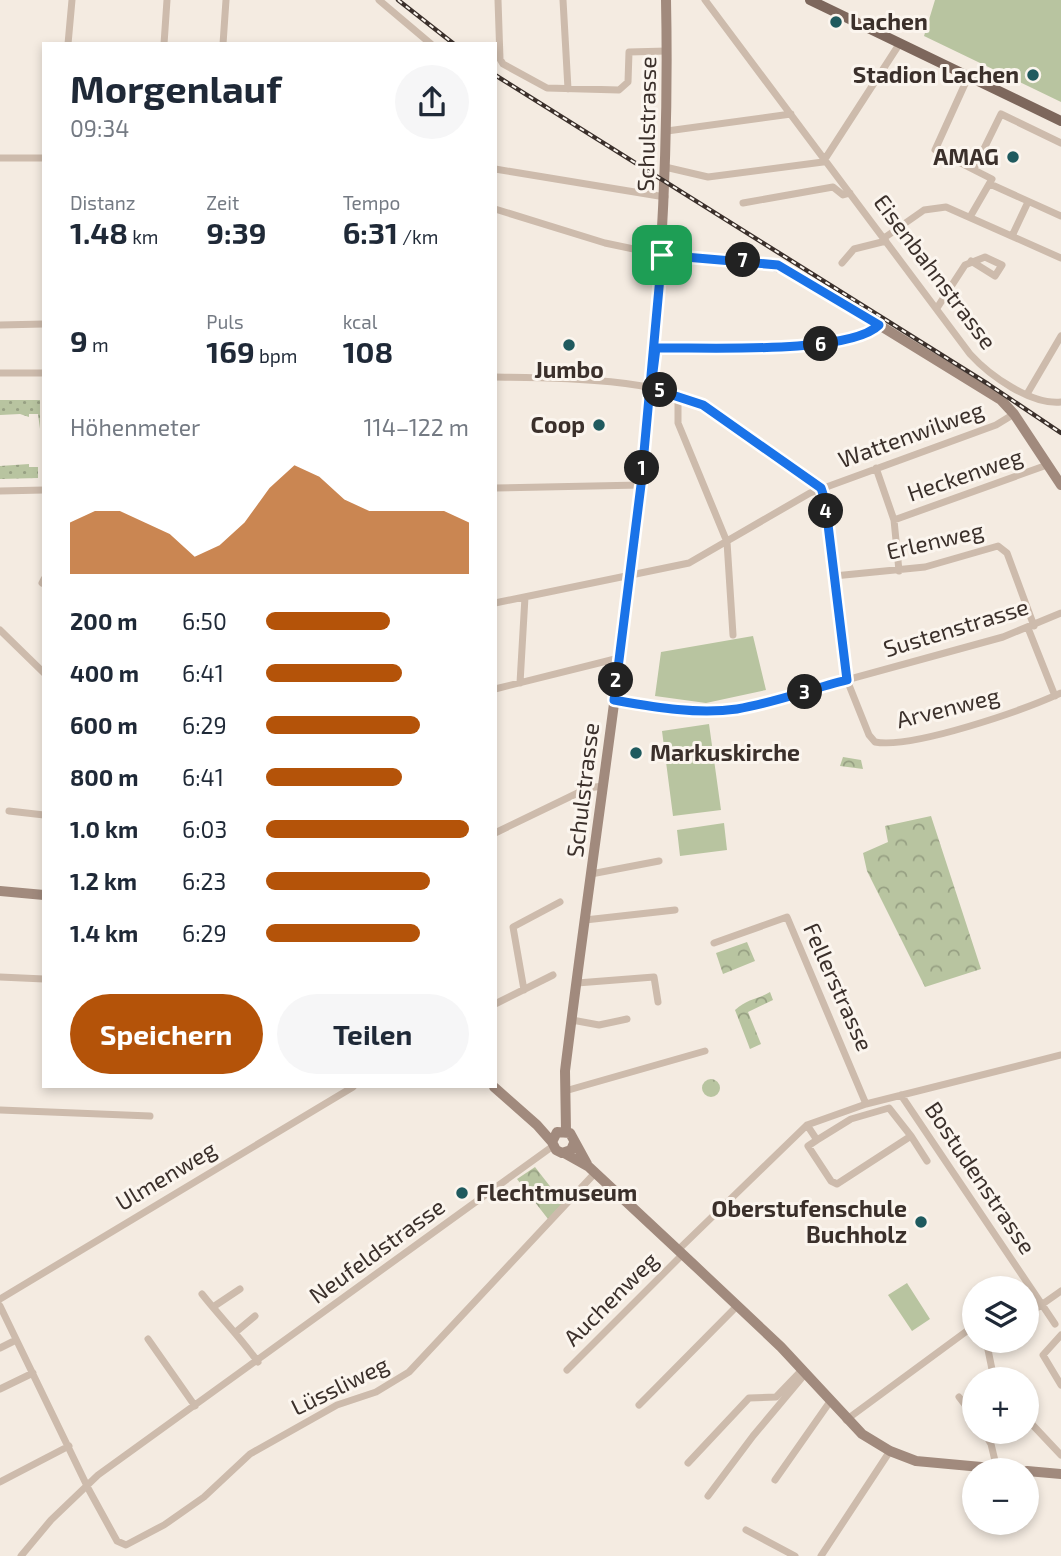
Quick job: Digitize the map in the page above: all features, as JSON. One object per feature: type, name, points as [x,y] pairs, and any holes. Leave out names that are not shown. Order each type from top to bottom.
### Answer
[{"type":"main road","points":[[810,0],[1061,121]]},
{"type":"street","points":[[68,42],[72,0]]},
{"type":"street","points":[[164,42],[167,0]]},
{"type":"street","points":[[223,42],[226,0]]},
{"type":"street","points":[[379,0],[429,42]]},
{"type":"street","points":[[498,0],[499,54],[503,64],[547,88],[623,89],[628,82],[629,52],[667,51]]},
{"type":"street","points":[[563,0],[568,89]]},
{"type":"street","name":"Schulstrasse","points":[[557,1138],[572,1020],[580,983],[585,920],[631,576],[656,348],[666,167],[666,0]]},
{"type":"street","name":"Eisenbahnstrasse","points":[[705,0],[976,361],[1027,394],[1052,403],[1061,402]]},
{"type":"street","points":[[666,167],[708,177],[819,163],[825,159],[900,43]]},
{"type":"street","points":[[969,75],[936,150],[992,179],[971,217]]},
{"type":"street","points":[[667,131],[791,114]]},
{"type":"street","points":[[974,169],[1001,114],[1061,143]]},
{"type":"street","points":[[0,158],[42,158]]},
{"type":"street","points":[[497,169],[664,197]]},
{"type":"street","points":[[990,184],[1061,216]]},
{"type":"street","name":"Eisenbahnstrasse","points":[[743,203],[833,187],[843,195],[850,193]]},
{"type":"street","points":[[1012,236],[1028,202]]},
{"type":"street","points":[[842,263],[854,249],[885,239],[915,215],[934,207],[946,207],[971,217],[1061,258]]},
{"type":"street","points":[[497,210],[605,243],[662,255],[778,265],[995,396],[1014,414],[1061,485]]},
{"type":"street","points":[[937,308],[971,261]]},
{"type":"street","points":[[0,325],[42,324]]},
{"type":"street","points":[[656,348],[810,345],[863,334],[879,325]]},
{"type":"street","points":[[1027,394],[1061,336]]},
{"type":"street","points":[[0,373],[42,373]]},
{"type":"street","points":[[497,377],[651,388],[678,395],[703,405],[821,488],[847,680]]},
{"type":"street","points":[[678,395],[678,423],[727,542],[733,635]]},
{"type":"street","name":"Wattenwilweg","points":[[497,603],[689,563],[821,488],[996,425],[1014,414]]},
{"type":"street","name":"Heckenweg","points":[[894,520],[1048,465]]},
{"type":"street","name":"Heckenweg","points":[[876,468],[894,520],[899,571]]},
{"type":"street","points":[[497,488],[641,485]]},
{"type":"street","points":[[0,491],[42,490]]},
{"type":"street","name":"Erlenweg","points":[[834,576],[899,571],[1002,547],[1007,553],[1031,627]]},
{"type":"street","points":[[520,683],[525,597]]},
{"type":"street","name":"Sustenstrasse","points":[[614,700],[696,711],[727,710],[847,680],[1031,627],[1061,613]]},
{"type":"street","name":"Arvenweg","points":[[847,680],[869,735],[879,743],[970,725],[1058,694],[1031,627]]},
{"type":"street","points":[[0,630],[42,671]]},
{"type":"street","points":[[497,689],[619,658]]},
{"type":"street","points":[[497,832],[588,788],[603,786]]},
{"type":"street","points":[[9,811],[42,815]]},
{"type":"street","name":"Schulstrasse","points":[[591,874],[659,861]]},
{"type":"street","points":[[0,891],[42,895]]},
{"type":"street","points":[[524,990],[513,927],[561,902]]},
{"type":"street","points":[[585,920],[675,910]]},
{"type":"street","name":"Fellerstrasse","points":[[715,943],[787,917],[866,1104]]},
{"type":"street","points":[[580,983],[657,973]]},
{"type":"street","points":[[497,1003],[553,975]]},
{"type":"street","points":[[0,977],[42,979]]},
{"type":"street","points":[[580,983],[654,978],[658,1002]]},
{"type":"street","points":[[572,1020],[599,1025],[627,1019]]},
{"type":"street","points":[[565,1091],[705,1051]]},
{"type":"street","points":[[901,1095],[1061,1055]]},
{"type":"street","name":"Ulmenweg","points":[[0,1299],[351,1088]]},
{"type":"street","points":[[495,1088],[537,1125],[557,1138],[564,1153],[592,1170],[681,1252],[804,1372],[845,1420],[890,1451],[926,1463],[962,1466]]},
{"type":"street","name":"Bostudenstrasse","points":[[681,1252],[807,1125],[901,1095],[1018,1276]]},
{"type":"street","points":[[911,1136],[837,1184],[831,1181],[808,1146],[851,1119],[890,1108],[911,1136],[927,1161]]},
{"type":"street","points":[[0,1110],[150,1116]]},
{"type":"street","points":[[807,1125],[817,1140]]},
{"type":"street","points":[[557,1138],[573,1136],[574,1143],[592,1170]]},
{"type":"street","name":"Neufeldstrasse","points":[[21,1556],[87,1483],[258,1362],[557,1138]]},
{"type":"street","points":[[564,1153],[571,1150],[574,1143]]},
{"type":"street","name":"Lüssliweg","points":[[87,1483],[119,1544],[126,1545],[164,1525],[215,1488],[250,1454],[337,1405],[376,1392],[409,1372],[592,1170]]},
{"type":"street","name":"Auchenweg","points":[[567,1370],[681,1252]]},
{"type":"street","points":[[213,1307],[240,1289]]},
{"type":"street","points":[[1039,1306],[1061,1291]]},
{"type":"street","points":[[202,1294],[228,1326],[237,1331],[258,1362]]},
{"type":"street","name":"Bostudenstrasse","points":[[1039,1302],[1055,1324]]},
{"type":"street","points":[[0,1306],[87,1483]]},
{"type":"street","points":[[639,1405],[737,1306]]},
{"type":"street","points":[[237,1331],[255,1316]]},
{"type":"street","points":[[845,1420],[962,1334]]},
{"type":"street","points":[[1061,1335],[1045,1348],[1043,1354],[1061,1385]]},
{"type":"street","points":[[148,1339],[195,1406]]},
{"type":"street","points":[[0,1348],[16,1340]]},
{"type":"street","points":[[688,1463],[749,1398],[776,1397],[804,1372]]},
{"type":"street","points":[[708,1496],[804,1372]]},
{"type":"street","points":[[0,1389],[33,1373]]},
{"type":"street","points":[[959,1397],[962,1401]]},
{"type":"street","points":[[775,1480],[829,1403]]},
{"type":"street","points":[[1039,1432],[1061,1455]]},
{"type":"street","points":[[0,1482],[69,1446]]},
{"type":"street","points":[[821,1556],[890,1451]]},
{"type":"street","points":[[1039,1472],[1061,1474]]},
{"type":"street","points":[[746,1530],[795,1556]]},
{"type":"green space","name":"Stadion Lachen","points":[[935,0],[1061,0],[1061,102],[924,36]]},
{"type":"green space","points":[[0,400],[40,400],[40,429],[38,414],[29,414],[29,417],[20,414],[0,415]]},
{"type":"green space","points":[[29,464],[29,467],[38,467],[38,478],[0,479],[0,466]]},
{"type":"green space","points":[[753,636],[766,690],[706,703],[655,696],[661,652]]},
{"type":"green space","points":[[709,724],[721,810],[673,816],[662,731]]},
{"type":"green space","points":[[843,757],[861,760],[863,769],[840,766]]},
{"type":"green space","points":[[931,816],[981,969],[925,987],[867,871],[863,853],[888,842],[885,826]]},
{"type":"green space","points":[[724,823],[727,850],[680,856],[677,830]]},
{"type":"green space","points":[[747,942],[755,961],[723,974],[716,953]]},
{"type":"green space","points":[[770,992],[773,1000],[748,1012],[761,1044],[750,1049],[735,1010],[744,1003]]},
{"type":"green space","points":[[707,1079],[715,1079],[720,1088],[718,1095],[707,1097],[702,1092],[702,1084]]},
{"type":"green space","points":[[535,1167],[563,1203],[548,1219],[517,1179]]},
{"type":"green space","points":[[907,1283],[930,1319],[912,1331],[888,1295]]},
{"type":"waterway","points":[[532,1189],[538,1199],[545,1201]]},
{"type":"railway","points":[[398,0],[451,42]]},
{"type":"railway","points":[[497,76],[988,384],[1061,433]]},
{"type":"place","name":"Lachen","points":[[836,22]]},
{"type":"place","name":"Stadion Lachen","points":[[1033,75]]},
{"type":"place","name":"AMAG","points":[[1013,157]]},
{"type":"place","name":"Jumbo","points":[[569,345]]},
{"type":"place","name":"Coop","points":[[599,425]]},
{"type":"place","name":"Markuskirche","points":[[636,753]]},
{"type":"place","name":"Flechtmuseum","points":[[462,1193]]},
{"type":"place","name":"Oberstufenschule Buchholz","points":[[921,1222]]},
{"type":"route","points":[[662,255],[656,348],[641,472],[630,587],[614,700],[685,710],[734,710],[847,680],[825,500],[821,488],[703,405],[687,397],[651,388],[656,348],[816,345],[863,334],[879,325],[778,265],[757,261],[662,255]]}]
